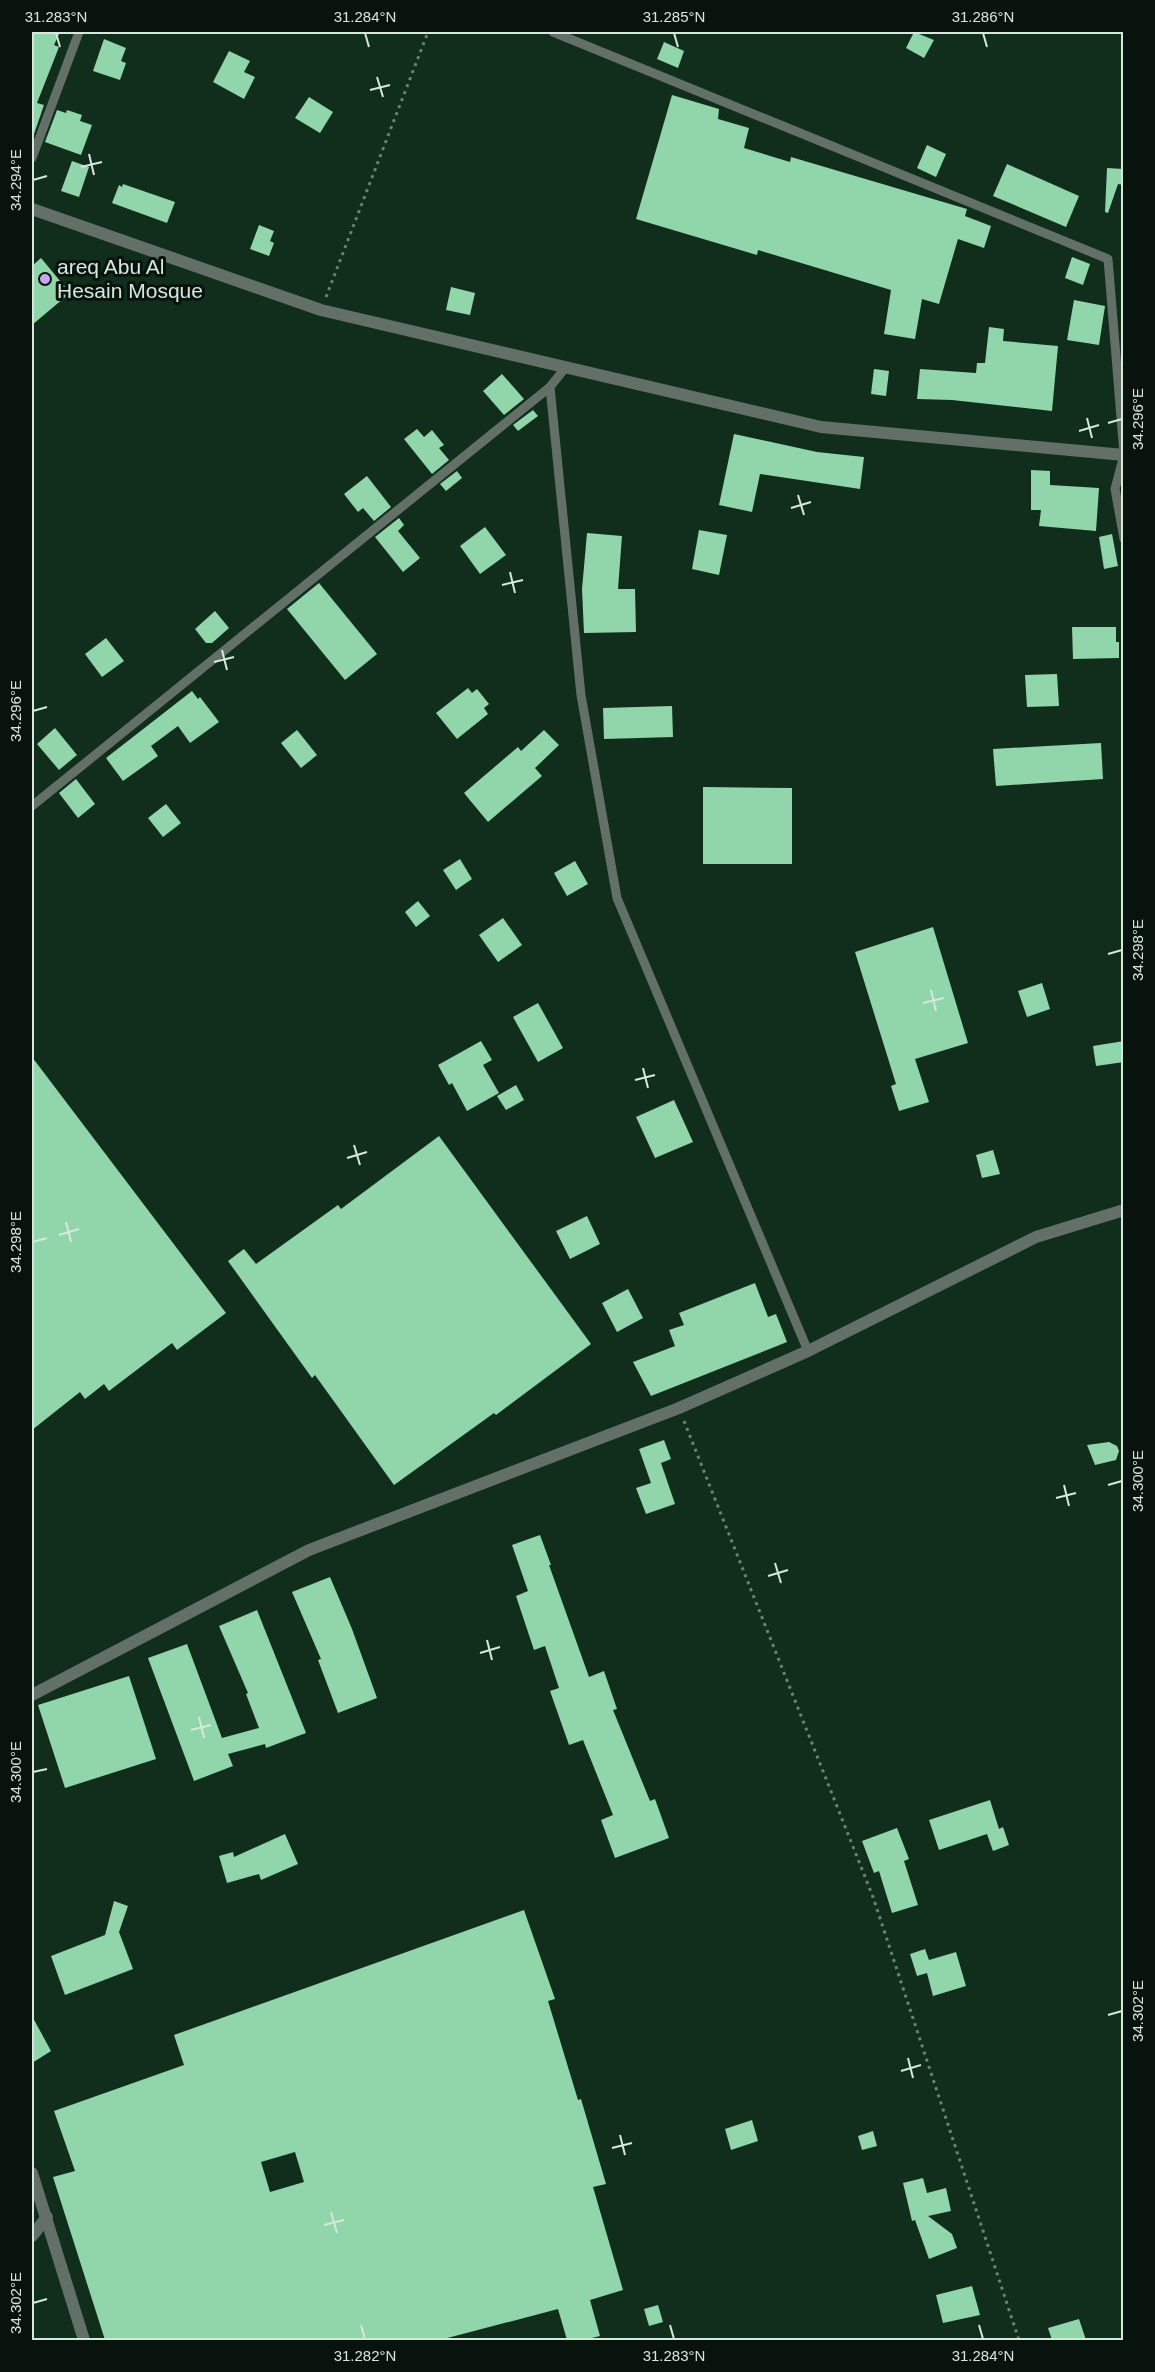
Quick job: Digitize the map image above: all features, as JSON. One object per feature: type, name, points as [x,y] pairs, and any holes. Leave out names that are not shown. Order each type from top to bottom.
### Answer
[{"type":"street","points":[[32,209],[321,310],[820,427],[1124,454]]},
{"type":"street","points":[[32,1695],[309,1550],[679,1408],[808,1351],[1036,1237],[1124,1210]]},
{"type":"street","points":[[32,2173],[84,2340]]},
{"type":"street","points":[[32,2236],[47,2217]]},
{"type":"lane","points":[[32,158],[79,32]]},
{"type":"lane","points":[[553,32],[1108,259],[1124,454],[1115,489],[1124,539]]},
{"type":"lane","points":[[32,806],[550,387],[565,368]]},
{"type":"lane","points":[[550,387],[581,695],[617,898],[808,1351]]},
{"type":"path","points":[[321,310],[428,32]]},
{"type":"path","points":[[679,1408],[873,1897],[1019,2340]]},
{"type":"building","points":[[32,32],[60,32],[54,45],[59,47],[37,103],[44,105],[33,137]]},
{"type":"building","points":[[914,32],[934,40],[924,58],[906,48]]},
{"type":"building","points":[[104,39],[126,48],[121,61],[126,63],[120,80],[93,71]]},
{"type":"building","points":[[664,42],[684,51],[678,68],[657,59]]},
{"type":"building","points":[[229,51],[250,61],[244,72],[255,77],[244,99],[213,82]]},
{"type":"building","points":[[672,95],[719,109],[718,119],[749,128],[744,148],[790,162],[791,157],[967,209],[965,216],[991,226],[984,248],[958,239],[939,304],[922,299],[915,339],[884,334],[891,290],[758,250],[757,255],[636,219]]},
{"type":"building","points":[[309,97],[333,112],[320,133],[295,118]]},
{"type":"building","points":[[57,110],[66,113],[67,110],[82,115],[80,121],[92,125],[81,155],[45,142]]},
{"type":"building","points":[[927,145],[946,154],[936,177],[917,168]]},
{"type":"building","points":[[72,161],[89,167],[79,197],[61,191]]},
{"type":"building","points":[[1007,164],[1079,196],[1066,227],[993,196]]},
{"type":"building","points":[[1107,168],[1124,169],[1124,185],[1118,184],[1108,213],[1105,212]]},
{"type":"building","points":[[123,184],[175,202],[167,223],[112,203],[119,185],[122,187]]},
{"type":"building","points":[[259,225],[274,231],[270,241],[274,243],[269,256],[250,249]]},
{"type":"building","points":[[1072,257],[1090,264],[1083,285],[1065,278]]},
{"type":"building","name":"areq Abu Al Hesain Mosque","points":[[41,258],[70,293],[32,325],[32,266]]},
{"type":"building","points":[[451,287],[475,293],[470,315],[446,310]]},
{"type":"building","points":[[1074,300],[1105,306],[1099,345],[1067,340]]},
{"type":"building","points":[[989,327],[1004,329],[1003,341],[1058,346],[1052,411],[952,400],[917,399],[920,369],[976,373],[977,363],[985,363]]},
{"type":"building","points":[[874,369],[889,371],[886,396],[871,394]]},
{"type":"building","points":[[502,374],[524,399],[504,415],[483,391]]},
{"type":"building","points":[[533,410],[538,416],[518,431],[513,425]]},
{"type":"building","points":[[417,429],[424,437],[432,430],[444,445],[439,448],[449,460],[432,474],[404,439]]},
{"type":"building","points":[[734,434],[817,452],[864,457],[860,489],[760,474],[752,512],[719,505]]},
{"type":"building","points":[[1031,470],[1050,471],[1050,485],[1099,488],[1096,531],[1039,526],[1041,510],[1031,510]]},
{"type":"building","points":[[457,471],[462,478],[446,491],[440,484]]},
{"type":"building","points":[[367,476],[391,507],[374,521],[363,508],[358,512],[344,494]]},
{"type":"building","points":[[399,518],[404,525],[398,531],[420,558],[403,572],[375,537]]},
{"type":"building","points":[[485,527],[506,555],[480,574],[460,546]]},
{"type":"building","points":[[699,530],[727,535],[719,575],[692,569]]},
{"type":"building","points":[[587,533],[622,536],[618,589],[635,589],[636,632],[584,633],[582,589]]},
{"type":"building","points":[[1112,534],[1118,566],[1104,569],[1099,537]]},
{"type":"building","points":[[319,583],[377,654],[345,680],[287,609]]},
{"type":"building","points":[[215,611],[229,628],[212,643],[206,643],[195,629]]},
{"type":"building","points":[[1072,627],[1116,627],[1119,658],[1073,659]]},
{"type":"building","points":[[106,638],[124,661],[102,677],[85,654]]},
{"type":"building","points":[[1057,674],[1059,706],[1027,707],[1025,675]]},
{"type":"building","points":[[468,688],[472,693],[477,689],[489,704],[484,708],[488,714],[457,739],[436,713]]},
{"type":"building","points":[[192,691],[198,699],[200,697],[219,722],[190,743],[178,726],[151,746],[158,756],[123,781],[106,758]]},
{"type":"building","points":[[672,706],[673,737],[604,739],[603,708]]},
{"type":"building","points":[[55,728],[77,755],[59,770],[37,744]]},
{"type":"building","points":[[297,730],[317,755],[301,768],[281,743]]},
{"type":"building","points":[[544,730],[559,745],[535,768],[542,776],[488,822],[464,793],[518,747],[521,751]]},
{"type":"building","points":[[1101,743],[1103,779],[996,786],[993,749]]},
{"type":"building","points":[[76,779],[95,804],[78,818],[59,793]]},
{"type":"building","points":[[703,787],[792,788],[792,864],[703,864]]},
{"type":"building","points":[[166,804],[181,823],[163,837],[148,818]]},
{"type":"building","points":[[460,859],[472,879],[456,890],[443,870]]},
{"type":"building","points":[[575,861],[588,884],[567,896],[554,873]]},
{"type":"building","points":[[418,901],[430,916],[416,927],[405,912]]},
{"type":"building","points":[[503,918],[522,945],[498,962],[479,935]]},
{"type":"building","points":[[933,927],[968,1043],[915,1059],[929,1102],[899,1111],[891,1086],[896,1084],[855,952]]},
{"type":"building","points":[[1042,983],[1050,1009],[1027,1017],[1018,991]]},
{"type":"building","points":[[538,1003],[563,1048],[538,1062],[513,1017]]},
{"type":"building","points":[[481,1041],[492,1060],[483,1065],[499,1093],[467,1111],[452,1083],[449,1085],[438,1065]]},
{"type":"building","points":[[1124,1041],[1124,1062],[1096,1066],[1093,1046]]},
{"type":"building","points":[[32,1057],[226,1313],[177,1350],[172,1343],[109,1391],[104,1384],[85,1399],[80,1392],[32,1430]]},
{"type":"building","points":[[516,1085],[524,1100],[506,1110],[497,1096]]},
{"type":"building","points":[[674,1100],[693,1142],[655,1158],[636,1117]]},
{"type":"building","points":[[439,1136],[591,1344],[496,1415],[494,1413],[394,1485],[315,1375],[312,1378],[228,1261],[244,1249],[256,1264],[338,1205],[341,1209]]},
{"type":"building","points":[[993,1150],[1000,1174],[982,1178],[976,1155]]},
{"type":"building","points":[[587,1216],[600,1244],[570,1259],[556,1231]]},
{"type":"building","points":[[755,1283],[768,1317],[776,1314],[787,1342],[651,1396],[633,1362],[675,1346],[669,1330],[684,1325],[679,1313]]},
{"type":"building","points":[[628,1289],[643,1318],[617,1332],[602,1303]]},
{"type":"building","points":[[664,1440],[671,1459],[661,1463],[675,1504],[646,1514],[636,1488],[651,1483],[639,1449]]},
{"type":"building","points":[[1109,1442],[1117,1446],[1119,1451],[1116,1460],[1095,1465],[1087,1445]]},
{"type":"building","points":[[540,1535],[589,1677],[604,1671],[617,1709],[613,1710],[650,1801],[655,1799],[669,1838],[615,1858],[601,1820],[613,1815],[583,1740],[569,1745],[550,1691],[559,1688],[545,1646],[534,1650],[516,1596],[528,1591],[512,1545]]},
{"type":"building","points":[[330,1577],[377,1698],[338,1713],[318,1660],[321,1659],[292,1592]]},
{"type":"building","points":[[257,1610],[306,1733],[266,1748],[265,1744],[228,1754],[233,1766],[194,1781],[148,1658],[187,1644],[222,1738],[259,1728],[246,1694],[248,1693],[219,1626]]},
{"type":"building","points":[[129,1676],[156,1759],[65,1788],[38,1705]]},
{"type":"building","points":[[990,1800],[999,1829],[1003,1827],[1009,1845],[993,1851],[987,1834],[939,1850],[929,1820]]},
{"type":"building","points":[[897,1828],[909,1859],[904,1861],[918,1905],[892,1913],[879,1871],[874,1873],[862,1841]]},
{"type":"building","points":[[285,1834],[298,1864],[261,1880],[259,1874],[227,1883],[219,1856],[233,1852],[234,1857]]},
{"type":"building","points":[[114,1901],[128,1906],[119,1932],[133,1969],[65,1995],[51,1956],[105,1935]]},
{"type":"building","points":[[524,1910],[555,1999],[548,2001],[578,2100],[581,2099],[606,2184],[593,2187],[623,2290],[590,2300],[600,2336],[584,2340],[567,2340],[558,2309],[440,2340],[105,2340],[53,2177],[75,2171],[54,2111],[184,2065],[174,2035]],"holes":[[[295,2152],[304,2182],[270,2192],[261,2162]]]},
{"type":"building","points":[[925,1949],[929,1960],[956,1952],[966,1986],[933,1996],[927,1973],[917,1976],[910,1954]]},
{"type":"building","points":[[32,2016],[51,2051],[32,2063]]},
{"type":"building","points":[[752,2120],[758,2141],[731,2150],[725,2129]]},
{"type":"building","points":[[873,2131],[877,2146],[862,2150],[858,2136]]},
{"type":"building","points":[[923,2178],[927,2193],[946,2188],[951,2211],[928,2216],[952,2234],[957,2248],[929,2259],[915,2220],[912,2221],[903,2183]]},
{"type":"building","points":[[972,2286],[980,2315],[943,2323],[936,2295]]},
{"type":"building","points":[[658,2305],[663,2322],[649,2326],[644,2309]]},
{"type":"building","points":[[1079,2319],[1086,2340],[1052,2340],[1048,2328]]},
{"type":"place","name":"areq Abu Al Hesain Mosque","points":[[45,279]]}]
